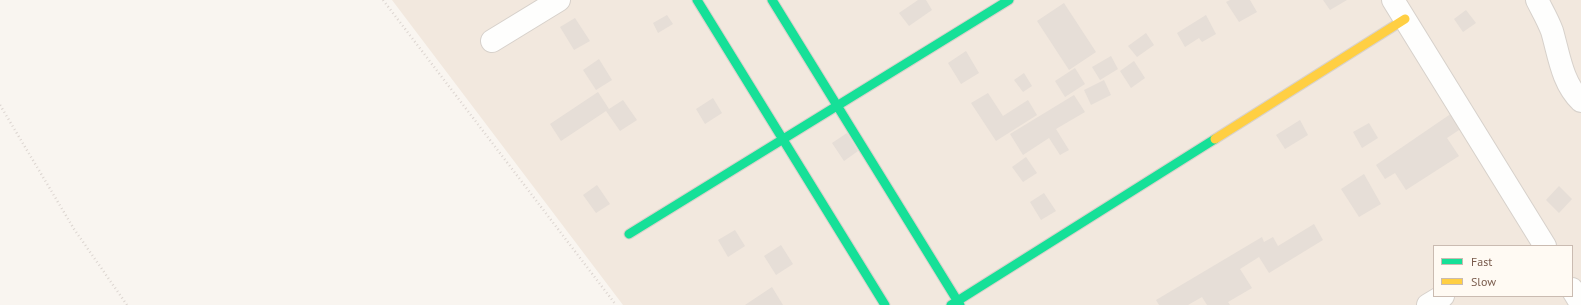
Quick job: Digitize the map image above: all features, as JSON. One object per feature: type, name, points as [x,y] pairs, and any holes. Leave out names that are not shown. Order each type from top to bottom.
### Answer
[{"type":"street","points":[[492,41],[559,0]]},
{"type":"street","points":[[697,0],[885,305]]},
{"type":"street","points":[[772,0],[837,105],[956,304],[1404,19]]},
{"type":"street","points":[[629,234],[1009,0]]},
{"type":"street","points":[[1393,0],[1537,243]]},
{"type":"street","points":[[1537,0],[1551,30],[1561,69],[1576,96],[1581,101]]},
{"type":"street","points":[[1573,291],[1581,304]]},
{"type":"street","points":[[1428,305],[1441,297]]},
{"type":"path","points":[[383,0],[616,305]]},
{"type":"path","points":[[0,105],[74,229],[128,305]]},
{"type":"shaded area","points":[[392,0],[1581,0],[1581,305],[623,305]]},
{"type":"building","points":[[918,0],[926,0],[932,10],[909,26],[899,13]]},
{"type":"building","points":[[1230,0],[1250,0],[1257,12],[1239,22],[1226,2]]},
{"type":"building","points":[[1323,0],[1347,0],[1330,10]]},
{"type":"building","points":[[1064,3],[1096,52],[1069,70],[1037,21]]},
{"type":"building","points":[[1466,10],[1476,23],[1463,32],[1454,19]]},
{"type":"building","points":[[667,15],[673,24],[658,33],[653,23]]},
{"type":"building","points":[[1206,15],[1216,34],[1202,42],[1199,38],[1185,47],[1177,33]]},
{"type":"building","points":[[575,18],[590,41],[574,50],[560,27]]},
{"type":"building","points":[[1146,33],[1154,45],[1137,57],[1128,46]]},
{"type":"building","points":[[966,51],[979,73],[961,84],[948,63]]},
{"type":"building","points":[[1111,56],[1118,69],[1100,80],[1092,67]]},
{"type":"building","points":[[599,59],[612,80],[596,90],[583,70]]},
{"type":"building","points":[[1134,61],[1145,78],[1131,88],[1120,71]]},
{"type":"building","points":[[1075,68],[1085,84],[1065,97],[1055,81]]},
{"type":"building","points":[[1024,73],[1032,86],[1023,92],[1014,80]]},
{"type":"building","points":[[1104,80],[1111,95],[1091,105],[1084,90]]},
{"type":"building","points":[[598,92],[609,109],[623,100],[637,120],[620,131],[606,111],[561,141],[550,124]]},
{"type":"building","points":[[988,93],[1003,116],[1028,100],[1037,115],[996,141],[971,103]]},
{"type":"building","points":[[1074,95],[1085,112],[1056,129],[1069,150],[1060,155],[1049,138],[1023,155],[1010,134]]},
{"type":"building","points":[[713,98],[722,113],[705,124],[696,109]]},
{"type":"building","points":[[1455,111],[1465,126],[1447,138],[1459,156],[1406,190],[1395,173],[1385,179],[1376,165]]},
{"type":"building","points":[[1300,120],[1308,135],[1285,149],[1276,135]]},
{"type":"building","points":[[1369,123],[1378,138],[1362,148],[1353,132]]},
{"type":"building","points":[[847,133],[858,151],[844,161],[832,143]]},
{"type":"building","points":[[1026,157],[1037,173],[1023,182],[1012,167]]},
{"type":"building","points":[[1364,174],[1381,204],[1359,217],[1341,189]]},
{"type":"building","points":[[597,185],[610,204],[596,213],[583,195]]},
{"type":"building","points":[[1559,186],[1572,199],[1559,213],[1546,200]]},
{"type":"building","points":[[1044,193],[1056,211],[1041,220],[1030,202]]},
{"type":"building","points":[[1314,224],[1323,240],[1269,273],[1259,257],[1240,269],[1252,288],[1228,302],[1230,305],[1207,305],[1202,297],[1188,305],[1159,305],[1156,300],[1262,237],[1264,242],[1273,237],[1278,246]]},
{"type":"building","points":[[735,230],[745,246],[728,257],[718,240]]},
{"type":"building","points":[[781,245],[793,264],[776,275],[764,256]]},
{"type":"building","points":[[772,287],[783,305],[745,305]]},
{"type":"traffic: fast","points":[[697,0],[885,305]]},
{"type":"traffic: fast","points":[[772,0],[960,305]]},
{"type":"traffic: fast","points":[[629,234],[1009,0]]},
{"type":"traffic: fast","points":[[951,305],[1215,139]]},
{"type":"traffic: slow","points":[[1215,139],[1405,19]]}]
